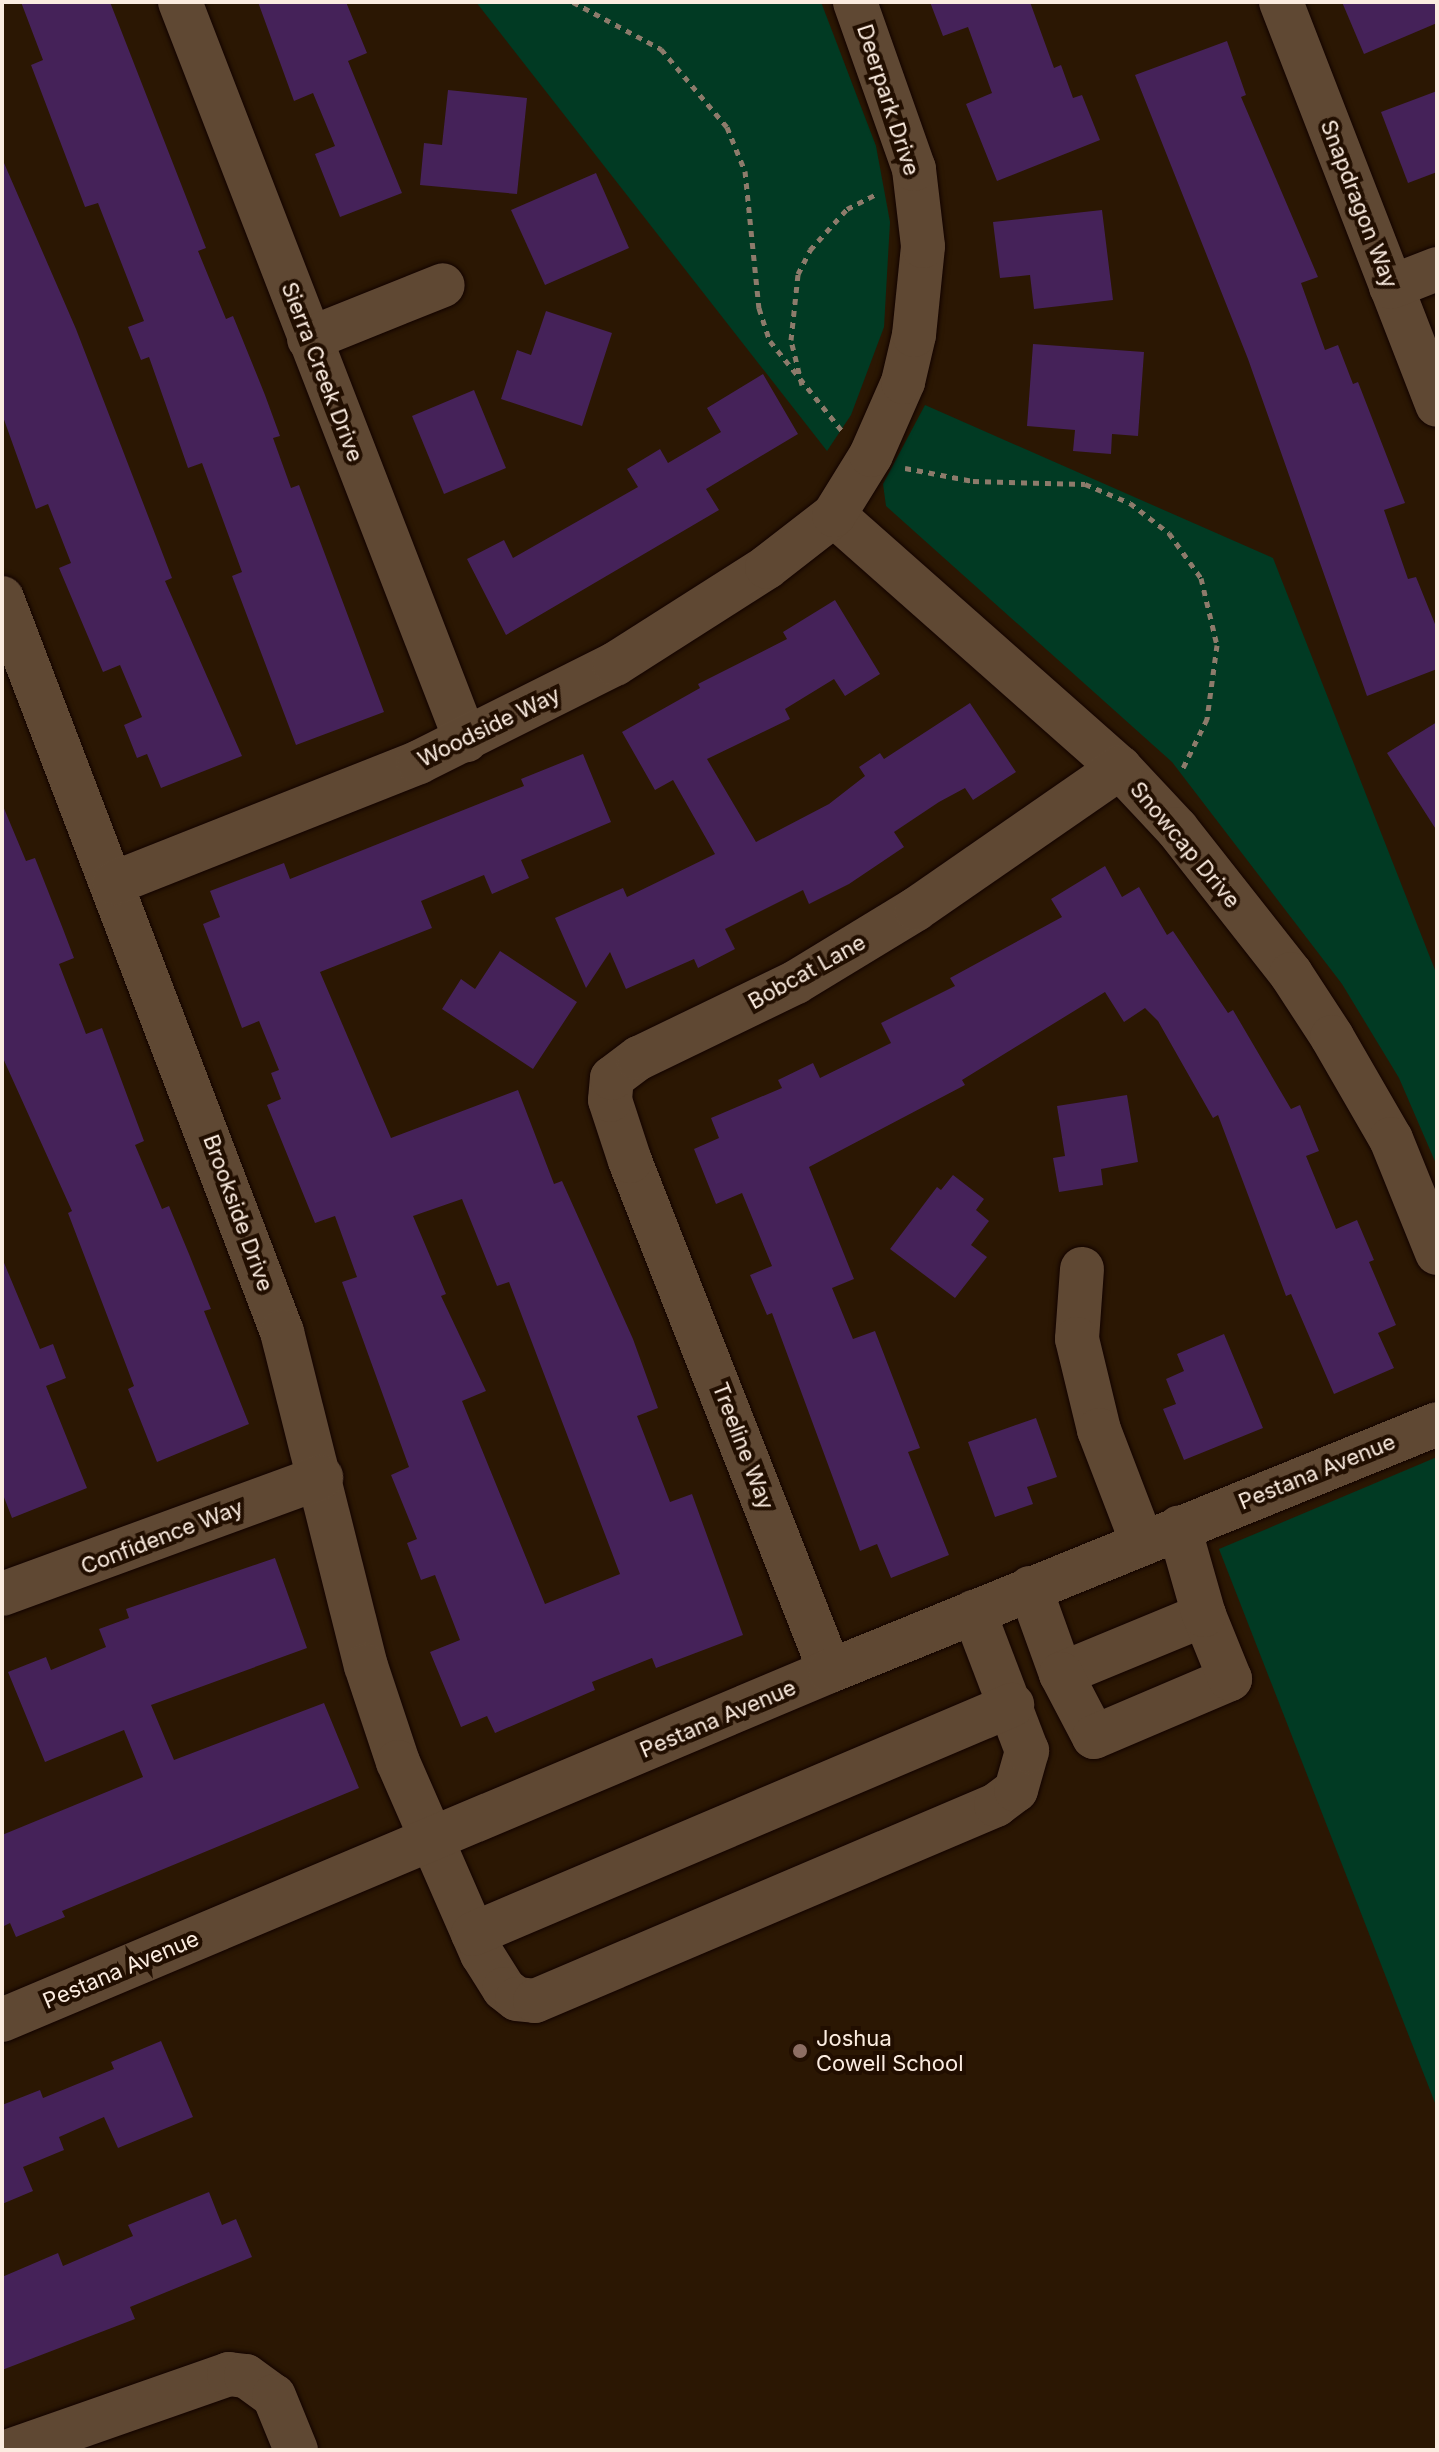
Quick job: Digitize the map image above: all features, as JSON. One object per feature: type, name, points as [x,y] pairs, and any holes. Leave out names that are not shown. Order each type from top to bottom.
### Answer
[{"type":"street","name":"Sierra Creek Drive","points":[[180,2],[466,741]]},
{"type":"street","name":"Deerpark Drive","points":[[834,515],[871,455],[903,382],[914,335],[923,246],[914,169],[855,2]]},
{"type":"street","name":"Snapdragon Way","points":[[1281,2],[1437,405]]},
{"type":"street","points":[[1391,287],[1437,269]]},
{"type":"street","points":[[309,339],[443,285]]},
{"type":"street","name":"Woodside Way","points":[[114,883],[466,741],[615,664],[767,567],[834,515]]},
{"type":"street","name":"Snowcap Drive","points":[[834,515],[1120,768],[1177,829],[1315,1012],[1391,1139],[1437,1253]]},
{"type":"street","name":"Brookside Drive","points":[[2,598],[114,883],[282,1332],[321,1477],[366,1666],[432,1840],[493,1976],[517,1999],[535,2001],[996,1805],[1016,1790],[1025,1774],[1027,1751],[1012,1705]]},
{"type":"street","name":"Bobcat Lane","points":[[654,1221],[610,1100],[612,1078],[639,1058],[796,982],[903,917],[1120,768]]},
{"type":"street","name":"Treeline Way","points":[[654,1221],[830,1671]]},
{"type":"street","points":[[1030,1588],[1061,1674],[1094,1737],[1230,1679],[1204,1615],[1099,1430],[1077,1339],[1082,1269]]},
{"type":"street","name":"Pestana Avenue","points":[[2,2020],[830,1671],[1437,1424]]},
{"type":"street","name":"Confidence Way","points":[[2,1594],[321,1477]]},
{"type":"street","points":[[473,1934],[1012,1705],[974,1612]]},
{"type":"street","points":[[1061,1674],[1204,1615]]},
{"type":"street","points":[[12,2450],[229,2374],[246,2376],[274,2396],[296,2450]]},
{"type":"path","points":[[573,2],[661,49],[727,127],[745,171],[759,308],[770,341],[804,390],[836,427],[871,455],[922,475],[1085,484],[1130,503],[1169,533],[1201,578],[1217,645],[1207,719],[1181,772]]},
{"type":"path","points":[[804,390],[791,340],[798,274],[810,250],[847,209],[882,191]]},
{"type":"green space","points":[[476,2],[821,2],[876,146],[890,222],[884,327],[851,415],[827,451]]},
{"type":"green space","points":[[925,405],[1273,558],[1437,975],[1437,1166],[1399,1078],[1342,984],[1172,762],[886,506],[883,484]]},
{"type":"green space","points":[[1437,1457],[1437,2108],[1219,1549]]},
{"type":"building","points":[[21,2],[110,2],[206,248],[198,251],[226,319],[233,316],[265,395],[280,436],[273,438],[291,488],[299,485],[384,712],[296,745],[232,576],[242,572],[202,463],[188,468],[149,357],[141,360],[128,327],[144,321],[98,203],[85,207],[31,65],[43,60]]},
{"type":"building","points":[[258,2],[346,2],[367,53],[348,61],[402,193],[340,217],[315,154],[335,146],[313,93],[294,101]]},
{"type":"building","points":[[930,2],[1030,2],[1054,68],[1061,65],[1073,98],[1082,95],[1100,140],[997,181],[966,104],[992,93],[968,27],[943,36]]},
{"type":"building","points":[[1342,2],[1437,2],[1437,23],[1364,54]]},
{"type":"building","points":[[1227,41],[1246,95],[1241,97],[1318,277],[1301,283],[1325,350],[1338,345],[1353,384],[1358,382],[1405,503],[1384,510],[1408,579],[1416,577],[1437,629],[1437,669],[1367,696],[1248,359],[1135,75]]},
{"type":"building","points":[[448,90],[527,98],[517,194],[420,185],[424,143],[442,145]]},
{"type":"building","points":[[1437,91],[1437,172],[1408,183],[1381,112]]},
{"type":"building","points":[[4,163],[76,329],[172,578],[165,581],[242,756],[161,788],[147,754],[137,758],[124,725],[142,717],[120,665],[103,672],[59,568],[71,563],[48,504],[36,509],[2,414]]},
{"type":"building","points":[[596,173],[629,248],[545,285],[511,210]]},
{"type":"building","points":[[1102,210],[1113,300],[1034,309],[1030,275],[1000,278],[993,222]]},
{"type":"building","points":[[546,311],[612,333],[582,426],[501,399],[517,350],[531,355]]},
{"type":"building","points":[[1033,344],[1144,352],[1138,436],[1112,434],[1111,454],[1073,451],[1075,430],[1027,426]]},
{"type":"building","points":[[763,374],[798,434],[706,489],[719,510],[506,635],[467,559],[504,540],[513,558],[638,487],[627,469],[660,449],[668,463],[721,432],[707,408]]},
{"type":"building","points":[[474,390],[506,468],[444,494],[412,416]]},
{"type":"building","points":[[835,600],[880,674],[845,696],[834,679],[785,709],[790,719],[707,759],[756,842],[829,804],[865,776],[859,767],[880,753],[884,759],[970,703],[1016,772],[973,800],[965,788],[894,832],[904,847],[849,884],[809,904],[803,890],[725,929],[735,949],[698,968],[694,959],[626,989],[610,952],[586,988],[555,918],[623,888],[627,897],[715,854],[673,780],[655,790],[622,732],[700,688],[698,684],[787,639],[783,632]]},
{"type":"building","points":[[1437,722],[1437,831],[1387,753]]},
{"type":"building","points":[[583,754],[611,822],[521,860],[529,878],[492,894],[484,875],[421,901],[432,928],[320,972],[391,1138],[518,1090],[554,1184],[562,1181],[633,1339],[658,1408],[637,1416],[670,1502],[692,1494],[743,1635],[656,1668],[652,1658],[592,1682],[595,1690],[495,1733],[487,1716],[461,1727],[430,1652],[460,1640],[435,1575],[421,1580],[407,1543],[417,1539],[391,1475],[409,1467],[342,1282],[357,1277],[335,1216],[315,1223],[267,1105],[281,1099],[271,1073],[279,1070],[259,1021],[242,1028],[203,924],[220,917],[210,891],[284,863],[290,879],[524,786],[521,779]],"holes":[[[462,1199],[497,1286],[509,1282],[620,1574],[545,1604],[462,1401],[486,1391],[441,1296],[446,1294],[413,1216]]]},
{"type":"building","points":[[3,806],[26,861],[35,858],[74,958],[59,964],[86,1034],[102,1028],[144,1141],[135,1145],[162,1209],[169,1206],[189,1254],[211,1309],[204,1311],[249,1424],[157,1462],[128,1389],[134,1386],[68,1213],[72,1211],[2,1056]]},
{"type":"building","points":[[1105,866],[1122,897],[1139,887],[1167,935],[1173,931],[1228,1013],[1233,1010],[1291,1109],[1300,1105],[1319,1151],[1306,1156],[1336,1229],[1357,1220],[1374,1260],[1369,1262],[1396,1325],[1378,1333],[1394,1368],[1334,1394],[1291,1294],[1286,1296],[1218,1115],[1213,1118],[1158,1021],[1145,1008],[1124,1022],[1105,992],[962,1080],[965,1085],[809,1167],[854,1279],[832,1288],[853,1339],[875,1331],[920,1448],[908,1452],[949,1555],[891,1578],[877,1544],[860,1551],[772,1313],[767,1315],[750,1275],[772,1266],[742,1193],[716,1204],[694,1149],[719,1138],[711,1118],[782,1088],[778,1080],[813,1063],[820,1078],[891,1043],[881,1023],[955,986],[950,978],[1062,917],[1051,899]]},
{"type":"building","points":[[500,951],[577,1002],[533,1069],[442,1009],[461,979],[475,989]]},
{"type":"building","points":[[1127,1095],[1138,1162],[1101,1169],[1103,1185],[1059,1192],[1053,1158],[1065,1156],[1057,1106]]},
{"type":"building","points":[[953,1175],[984,1199],[976,1210],[989,1221],[971,1245],[987,1257],[955,1298],[890,1249],[937,1187],[941,1190]]},
{"type":"building","points":[[2,1258],[40,1349],[53,1344],[66,1378],[46,1386],[87,1488],[12,1518],[2,1492]]},
{"type":"building","points":[[1224,1334],[1263,1428],[1184,1460],[1163,1409],[1176,1404],[1166,1379],[1184,1371],[1177,1354]]},
{"type":"building","points":[[1036,1418],[1057,1477],[1027,1487],[1033,1504],[995,1517],[968,1442]]},
{"type":"building","points":[[275,1558],[307,1648],[151,1705],[174,1760],[324,1703],[359,1788],[62,1911],[65,1917],[16,1937],[10,1923],[2,1927],[2,1835],[143,1777],[124,1730],[45,1762],[8,1672],[46,1657],[51,1670],[106,1647],[99,1629],[129,1618],[126,1609]]},
{"type":"building","points":[[161,2041],[193,2117],[118,2148],[104,2117],[59,2137],[64,2150],[23,2167],[33,2191],[2,2204],[2,2105],[40,2090],[43,2098],[114,2069],[111,2062]]},
{"type":"building","points":[[209,2192],[222,2225],[236,2219],[252,2257],[130,2307],[135,2319],[2,2370],[2,2277],[58,2253],[63,2266],[133,2236],[128,2225]]},
{"type":"place","name":"Joshua Cowell School","points":[[800,2051]]}]
